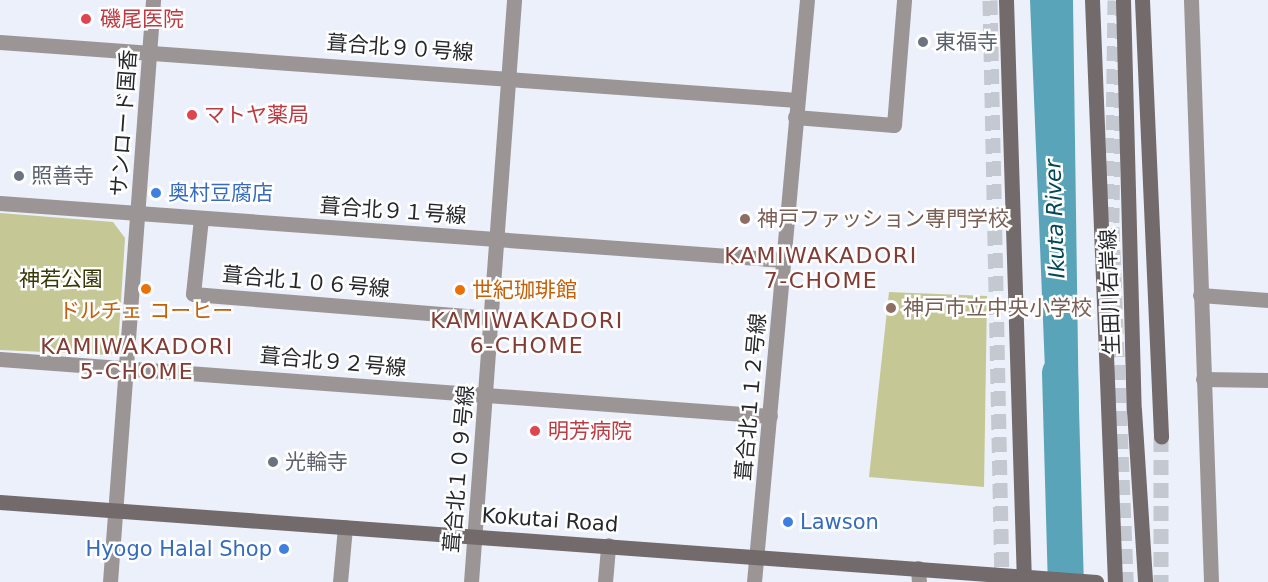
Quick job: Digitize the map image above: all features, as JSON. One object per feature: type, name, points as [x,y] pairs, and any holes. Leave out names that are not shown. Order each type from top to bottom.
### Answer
[{"type":"street","name":"サンロード国香","points":[[110,582],[153,0]]},
{"type":"street","name":"葺合北１０９号線","points":[[471,582],[514,0]]},
{"type":"street","name":"葺合北１１２号線","points":[[754,582],[807,0]]},
{"type":"street","points":[[795,117],[894,125],[904,0]]},
{"type":"street","points":[[1006,0],[1024,580]]},
{"type":"street","name":"生田川右岸線","points":[[1092,0],[1115,582]]},
{"type":"street","name":"生田川右岸線","points":[[1123,0],[1134,398],[1144,582]]},
{"type":"street","points":[[1142,0],[1161,436]]},
{"type":"street","points":[[1191,0],[1211,582]]},
{"type":"street","name":"葺合北９０号線","points":[[0,42],[509,77],[797,100]]},
{"type":"street","name":"葺合北９１号線","points":[[0,203],[784,260]]},
{"type":"street","name":"葺合北１０６号線","points":[[201,218],[193,294],[491,318]]},
{"type":"street","points":[[1200,295],[1268,300]]},
{"type":"street","name":"葺合北９２号線","points":[[0,359],[126,366],[486,396],[770,416]]},
{"type":"street","points":[[1203,379],[1268,380]]},
{"type":"street","name":"Kokutai Road","points":[[0,502],[757,555],[918,575],[1096,582]]},
{"type":"street","points":[[340,582],[345,527]]},
{"type":"street","points":[[605,582],[608,545]]},
{"type":"green space","name":"神若公園","points":[[0,213],[113,222],[125,238],[118,348],[110,355],[0,350]]},
{"type":"green space","points":[[889,292],[987,296],[984,487],[869,477]]},
{"type":"water","points":[[1030,0],[1073,0],[1079,424],[1047,419]]},
{"type":"waterway","name":"Ikuta River","points":[[1060,373],[1066,582]]},
{"type":"tunnel","points":[[990,0],[1002,582]]},
{"type":"tunnel","points":[[1115,0],[1112,227],[1126,582]]},
{"type":"tunnel","points":[[1161,437],[1161,582]]},
{"type":"place","name":"磯尾医院","points":[[86,19]]},
{"type":"place","name":"東福寺","points":[[923,42]]},
{"type":"place","name":"マトヤ薬局","points":[[192,115]]},
{"type":"place","name":"照善寺","points":[[19,176]]},
{"type":"place","name":"奥村豆腐店","points":[[156,193]]},
{"type":"place","name":"神戸ファッション専門学校","points":[[745,219]]},
{"type":"place","name":"ドルチェ コーヒー","points":[[146,289]]},
{"type":"place","name":"世紀珈琲館","points":[[460,290]]},
{"type":"place","name":"神戸市立中央小学校","points":[[891,308]]},
{"type":"place","name":"明芳病院","points":[[535,431]]},
{"type":"place","name":"光輪寺","points":[[273,462]]},
{"type":"place","name":"Lawson","points":[[788,522]]},
{"type":"place","name":"Hyogo Halal Shop","points":[[284,549]]},
{"type":"district","name":"KAMIWAKADORI 7-CHOME","points":[[821,268]]},
{"type":"district","name":"KAMIWAKADORI 6-CHOME","points":[[527,332]]},
{"type":"district","name":"KAMIWAKADORI 5-CHOME","points":[[137,358]]}]
